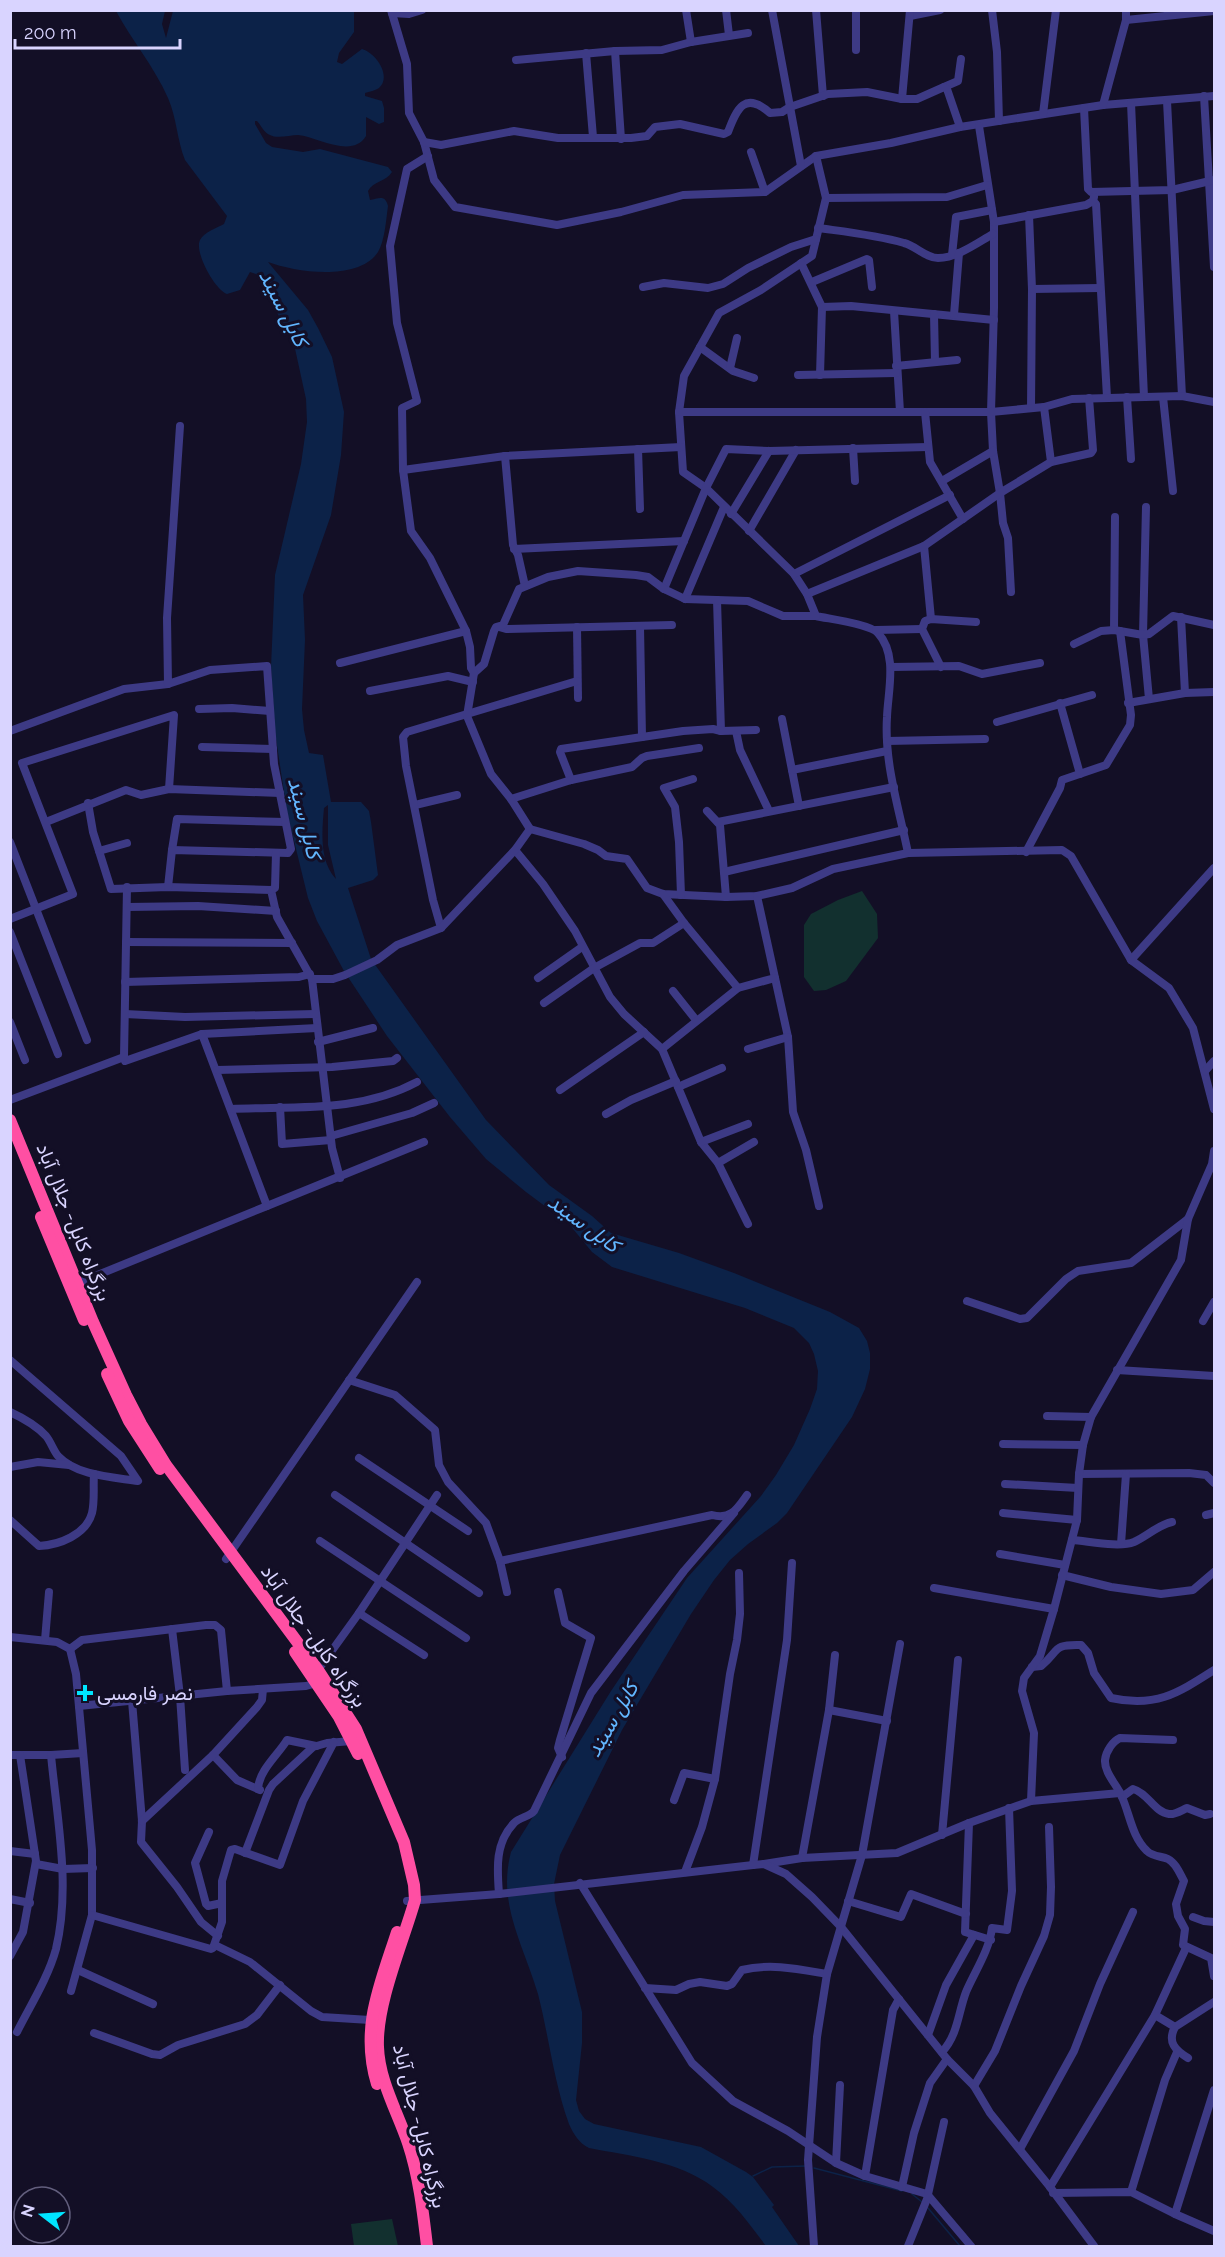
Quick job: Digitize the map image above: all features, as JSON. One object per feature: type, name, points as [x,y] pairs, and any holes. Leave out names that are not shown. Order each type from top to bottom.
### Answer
[{"type":"highway","name":"بزرگراه کابل- جلال آباد","points":[[10,1120],[116,1374],[141,1424],[166,1465],[228,1556]]},
{"type":"highway","name":"بزرگراه کابل- جلال آباد","points":[[10,1140],[122,1408],[166,1478],[228,1556],[356,1729],[404,1842],[414,1885],[382,2004],[378,2045],[382,2073],[409,2145],[417,2178],[427,2247]]},
{"type":"highway","name":"بزرگراه کابل- جلال آباد","points":[[318,1677],[352,1741],[391,1829],[411,1901],[381,1978],[370,2020],[369,2037],[371,2064],[408,2171],[415,2199],[420,2247]]},
{"type":"street","points":[[422,10],[409,14],[392,12],[407,64],[410,113],[424,142],[434,180],[455,207],[557,225],[621,212],[683,195],[765,192],[816,156],[891,143],[960,127],[979,126],[1103,105],[1215,96]]},
{"type":"street","points":[[686,10],[691,42]]},
{"type":"street","points":[[726,10],[729,35]]},
{"type":"street","points":[[772,10],[801,166]]},
{"type":"street","points":[[816,10],[823,96]]},
{"type":"street","points":[[856,10],[856,50]]},
{"type":"street","points":[[902,99],[910,13],[940,10]]},
{"type":"street","points":[[992,10],[996,32],[999,121]]},
{"type":"street","points":[[1043,114],[1056,10]]},
{"type":"street","points":[[1103,105],[1126,15],[1214,12]]},
{"type":"street","points":[[516,60],[615,51],[662,50],[691,42],[748,33]]},
{"type":"street","points":[[615,51],[621,139]]},
{"type":"street","points":[[586,53],[593,137]]},
{"type":"street","points":[[424,142],[441,145],[514,131],[558,138],[621,139],[647,136],[655,127],[680,124],[724,134],[728,132],[735,112],[742,104],[750,102],[762,105],[770,113],[782,112],[828,94],[867,92],[902,99],[917,99],[958,81],[961,59]]},
{"type":"street","points":[[944,87],[947,89],[960,127]]},
{"type":"street","points":[[1204,96],[1212,181],[1215,267]]},
{"type":"street","points":[[1167,101],[1182,396]]},
{"type":"street","points":[[1131,103],[1144,397]]},
{"type":"street","points":[[1084,108],[1088,189],[1096,204],[1107,397]]},
{"type":"street","points":[[979,126],[994,222],[991,412],[993,451],[1002,523],[1008,538],[1011,592]]},
{"type":"street","points":[[752,152],[765,192]]},
{"type":"street","points":[[428,156],[407,169],[390,246],[397,323],[417,401],[402,408],[403,470],[411,531],[430,558],[466,631],[474,677]]},
{"type":"street","points":[[816,156],[826,198],[812,256],[761,290],[719,313],[684,376],[680,412],[683,472],[706,488],[794,574],[807,594],[816,616]]},
{"type":"street","points":[[994,222],[1086,205],[1094,197],[1172,190],[1212,181]]},
{"type":"street","points":[[826,198],[947,197],[987,185]]},
{"type":"street","points":[[954,315],[956,217],[992,210]]},
{"type":"street","points":[[1029,215],[1032,289],[1031,408]]},
{"type":"street","points":[[818,228],[883,237],[910,245],[938,258],[955,254],[993,234]]},
{"type":"street","points":[[643,287],[664,283],[708,288],[723,284],[769,258],[816,239]]},
{"type":"street","points":[[812,282],[867,259],[870,260],[872,287]]},
{"type":"street","points":[[801,263],[822,307],[820,375]]},
{"type":"street","points":[[1032,289],[1100,288]]},
{"type":"street","points":[[822,307],[851,306],[994,320]]},
{"type":"street","points":[[894,311],[900,412]]},
{"type":"street","points":[[934,314],[935,362]]},
{"type":"street","points":[[730,368],[738,338]]},
{"type":"street","points":[[700,347],[730,368],[754,378]]},
{"type":"street","points":[[798,375],[896,370],[957,360]]},
{"type":"street","points":[[680,412],[991,412],[1044,407],[1072,399],[1107,397],[1182,396],[1215,402]]},
{"type":"street","points":[[1127,397],[1131,459]]},
{"type":"street","points":[[1163,397],[1173,491]]},
{"type":"street","points":[[807,594],[924,546],[1000,493],[1051,462],[1091,453],[1093,450],[1089,398]]},
{"type":"street","points":[[1044,407],[1051,462]]},
{"type":"street","points":[[925,412],[930,462],[963,519]]},
{"type":"street","points":[[168,684],[167,618],[180,426]]},
{"type":"street","points":[[403,470],[505,456],[681,447]]},
{"type":"street","points":[[664,589],[706,488],[726,450],[928,447]]},
{"type":"street","points":[[853,448],[855,481]]},
{"type":"street","points":[[638,449],[640,509]]},
{"type":"street","points":[[749,531],[796,450]]},
{"type":"street","points":[[731,514],[769,451]]},
{"type":"street","points":[[942,481],[993,451]]},
{"type":"street","points":[[505,456],[514,549],[518,555],[525,586]]},
{"type":"street","points":[[794,574],[950,495]]},
{"type":"street","points":[[685,599],[724,507]]},
{"type":"street","points":[[1146,507],[1143,635],[1149,699]]},
{"type":"street","points":[[1026,852],[1062,780],[1109,762],[1130,725],[1131,715],[1117,631],[1115,517]]},
{"type":"street","points":[[514,549],[684,541]]},
{"type":"street","points":[[924,546],[931,619]]},
{"type":"street","points":[[922,630],[876,630],[816,616],[783,616],[748,601],[685,599],[664,589],[648,577],[578,571],[548,577],[525,586],[515,595],[503,625],[494,631],[484,664],[474,677],[467,716],[490,774],[511,799],[530,829],[584,844],[606,856],[627,859],[648,888],[663,894],[757,896],[792,888],[833,868],[909,853],[1062,850],[1071,856],[1131,960],[1169,988],[1193,1028],[1215,1109]]},
{"type":"street","points":[[717,600],[721,731]]},
{"type":"street","points":[[1074,644],[1101,632],[1117,631],[1143,635],[1159,627],[1173,616],[1215,625]]},
{"type":"street","points":[[1181,617],[1185,693]]},
{"type":"street","points":[[942,667],[922,630],[925,621],[931,619],[976,622]]},
{"type":"street","points":[[498,627],[672,625]]},
{"type":"street","points":[[640,626],[642,737]]},
{"type":"street","points":[[577,627],[578,698]]},
{"type":"street","points":[[876,630],[884,640],[891,667],[886,719],[887,751],[909,853]]},
{"type":"street","points":[[340,663],[466,631]]},
{"type":"street","points":[[891,667],[959,666],[982,674],[1040,663]]},
{"type":"street","points":[[10,731],[123,689],[168,684],[210,670],[267,666],[273,749],[291,852],[172,850]]},
{"type":"street","points":[[370,691],[448,676],[474,677]]},
{"type":"street","points":[[441,928],[433,900],[406,766],[403,737],[407,732],[467,716],[578,681]]},
{"type":"street","points":[[1128,703],[1185,693],[1215,692]]},
{"type":"street","points":[[997,722],[1092,695]]},
{"type":"street","points":[[1060,703],[1080,774]]},
{"type":"street","points":[[199,709],[232,708],[270,711]]},
{"type":"street","points":[[10,919],[73,894],[22,763],[174,715],[169,789]]},
{"type":"street","points":[[782,719],[799,806]]},
{"type":"street","points":[[571,780],[560,752],[561,749],[713,729],[721,731],[756,730]]},
{"type":"street","points":[[736,731],[740,750],[769,811]]},
{"type":"street","points":[[887,741],[986,740]]},
{"type":"street","points":[[202,747],[273,749]]},
{"type":"street","points":[[511,799],[571,780],[632,767],[647,756],[699,748]]},
{"type":"street","points":[[792,770],[887,751]]},
{"type":"street","points":[[681,896],[675,807],[664,788],[693,779]]},
{"type":"street","points":[[718,822],[894,787]]},
{"type":"street","points":[[46,822],[88,803],[126,790],[141,795],[169,789],[280,793]]},
{"type":"street","points":[[415,805],[457,795]]},
{"type":"street","points":[[88,803],[109,886],[114,889],[168,887],[271,890],[275,888],[276,853]]},
{"type":"street","points":[[707,811],[718,822],[726,897]]},
{"type":"street","points":[[168,887],[177,819],[285,822]]},
{"type":"street","points":[[125,982],[311,976],[333,979],[345,975],[377,960],[397,945],[441,928],[515,850],[530,829]]},
{"type":"street","points":[[724,872],[904,830]]},
{"type":"street","points":[[10,842],[87,1040]]},
{"type":"street","points":[[99,851],[127,843]]},
{"type":"street","points":[[515,850],[543,884],[575,931],[610,997],[624,1014],[662,1049],[701,1142],[718,1163],[748,1224]]},
{"type":"street","points":[[1131,960],[1215,868]]},
{"type":"street","points":[[127,887],[125,1061],[202,1034],[317,1028]]},
{"type":"street","points":[[271,890],[276,911],[311,976],[331,1138],[340,1178]]},
{"type":"street","points":[[663,894],[738,988]]},
{"type":"street","points":[[757,896],[788,1037],[793,1112],[806,1150],[819,1206]]},
{"type":"street","points":[[127,907],[198,906],[276,911]]},
{"type":"street","points":[[544,1003],[594,968],[640,943],[653,943],[684,923]]},
{"type":"street","points":[[10,932],[58,1054]]},
{"type":"street","points":[[126,942],[292,943]]},
{"type":"street","points":[[538,978],[582,947]]},
{"type":"street","points":[[662,1049],[738,988],[775,978]]},
{"type":"street","points":[[673,991],[696,1020]]},
{"type":"street","points":[[125,1014],[185,1017],[315,1014]]},
{"type":"street","points":[[10,1022],[24,1060]]},
{"type":"street","points":[[318,1042],[373,1028]]},
{"type":"street","points":[[560,1090],[644,1032]]},
{"type":"street","points":[[202,1034],[267,1206]]},
{"type":"street","points":[[748,1049],[788,1037]]},
{"type":"street","points":[[10,1100],[124,1057]]},
{"type":"street","points":[[217,1070],[322,1067],[393,1061],[397,1058]]},
{"type":"street","points":[[1205,1071],[1215,1061]]},
{"type":"street","points":[[606,1114],[631,1100],[722,1068]]},
{"type":"street","points":[[231,1109],[327,1106],[373,1100],[389,1096],[417,1082]]},
{"type":"street","points":[[280,1107],[282,1144],[331,1138],[412,1113],[434,1103]]},
{"type":"street","points":[[701,1142],[747,1124]]},
{"type":"street","points":[[78,1283],[424,1142]]},
{"type":"street","points":[[718,1163],[754,1142]]},
{"type":"street","points":[[1031,1801],[1034,1733],[1022,1691],[1024,1678],[1040,1656],[1077,1520],[1083,1445],[1091,1417],[1181,1260],[1188,1219],[1212,1164],[1215,1151]]},
{"type":"street","points":[[967,1301],[1020,1319],[1027,1318],[1066,1279],[1078,1271],[1131,1263],[1188,1219]]},
{"type":"street","points":[[228,1556],[417,1282]]},
{"type":"street","points":[[1203,1321],[1215,1302]]},
{"type":"street","points":[[10,1360],[121,1456],[138,1481],[94,1474],[70,1465],[39,1462],[10,1467]]},
{"type":"street","points":[[1117,1370],[1215,1376]]},
{"type":"street","points":[[350,1380],[395,1395],[435,1430],[439,1465],[448,1482],[486,1523],[500,1561],[507,1592]]},
{"type":"street","points":[[10,1412],[26,1420],[45,1436],[58,1456],[70,1465]]},
{"type":"street","points":[[1047,1416],[1091,1417]]},
{"type":"street","points":[[1003,1444],[1083,1445]]},
{"type":"street","points":[[359,1458],[468,1531]]},
{"type":"street","points":[[1079,1474],[1189,1473],[1206,1475],[1215,1483]]},
{"type":"street","points":[[10,1520],[39,1546],[56,1545],[83,1529],[92,1513],[94,1474]]},
{"type":"street","points":[[1121,1544],[1126,1474]]},
{"type":"street","points":[[1005,1484],[1078,1488]]},
{"type":"street","points":[[335,1495],[480,1593]]},
{"type":"street","points":[[79,1706],[227,1691],[306,1686],[318,1677],[437,1495]]},
{"type":"street","points":[[499,1894],[497,1868],[501,1845],[515,1822],[532,1815],[591,1693],[677,1579],[747,1495]]},
{"type":"street","points":[[500,1561],[712,1515],[724,1517],[734,1513]]},
{"type":"street","points":[[1003,1513],[1077,1520]]},
{"type":"street","points":[[1072,1540],[1132,1543],[1172,1521]]},
{"type":"street","points":[[320,1541],[466,1638]]},
{"type":"street","points":[[1000,1554],[1065,1565]]},
{"type":"street","points":[[753,1865],[787,1640],[792,1563]]},
{"type":"street","points":[[1062,1575],[1111,1587],[1161,1594],[1193,1590],[1215,1572]]},
{"type":"street","points":[[686,1872],[702,1827],[715,1779],[737,1640],[740,1614],[739,1573]]},
{"type":"street","points":[[934,1588],[1054,1610]]},
{"type":"street","points":[[45,1640],[49,1592]]},
{"type":"street","points":[[558,1592],[565,1623],[591,1638],[558,1748],[562,1756]]},
{"type":"street","points":[[359,1613],[424,1655]]},
{"type":"street","points":[[70,1649],[82,1640],[206,1625],[219,1628],[227,1691]]},
{"type":"street","points":[[172,1629],[180,1696],[185,1770]]},
{"type":"street","points":[[10,1637],[57,1642],[70,1649],[76,1674],[93,1868],[92,1915],[71,1991]]},
{"type":"street","points":[[814,2247],[808,2160],[817,2037],[827,1974],[862,1855],[900,1644]]},
{"type":"street","points":[[1032,1667],[1041,1666],[1058,1647],[1081,1645],[1088,1653],[1094,1673],[1112,1698],[1144,1701],[1155,1701],[1185,1688],[1215,1670]]},
{"type":"street","points":[[802,1858],[829,1710],[835,1655]]},
{"type":"street","points":[[942,1835],[958,1660]]},
{"type":"street","points":[[142,1821],[213,1755],[257,1707],[262,1700],[263,1689]]},
{"type":"street","points":[[132,1701],[142,1821],[141,1842],[216,1941],[250,1962],[311,2011],[322,2017],[370,2020]]},
{"type":"street","points":[[829,1710],[887,1721]]},
{"type":"street","points":[[1173,1740],[1117,1739],[1107,1754],[1105,1763],[1121,1795],[1129,1820],[1148,1852],[1167,1858],[1174,1863],[1184,1881],[1176,1910],[1185,1929],[1183,1945],[1211,1958],[1215,1976]]},
{"type":"street","points":[[258,1789],[258,1784],[267,1767],[287,1740],[316,1746],[352,1741]]},
{"type":"street","points":[[92,1915],[211,1949],[222,1922],[222,1881],[231,1850],[235,1849],[280,1865],[303,1801],[334,1742]]},
{"type":"street","points":[[245,1853],[268,1793],[279,1778],[316,1746]]},
{"type":"street","points":[[10,1755],[83,1753]]},
{"type":"street","points":[[10,1956],[23,1932],[36,1864],[20,1755]]},
{"type":"street","points":[[17,2032],[48,1970],[55,1950],[60,1923],[63,1869],[51,1755]]},
{"type":"street","points":[[213,1755],[237,1780],[268,1793]]},
{"type":"street","points":[[674,1800],[684,1773],[715,1779]]},
{"type":"street","points":[[411,1901],[499,1894],[802,1858],[897,1853],[969,1823],[1031,1801],[1121,1795],[1133,1789],[1144,1793],[1162,1812],[1170,1815],[1187,1808],[1210,1815]]},
{"type":"street","points":[[902,2187],[914,2133],[930,2083],[954,2036],[966,1994],[991,1940],[993,1927],[1007,1930],[1011,1891],[1009,1808]]},
{"type":"street","points":[[969,1823],[965,1933],[991,1940]]},
{"type":"street","points":[[974,2086],[995,2051],[1044,1936],[1050,1915],[1049,1827]]},
{"type":"street","points":[[209,1832],[195,1866],[206,1904],[210,1906],[222,1903]]},
{"type":"street","points":[[10,1851],[35,1854]]},
{"type":"street","points":[[36,1864],[63,1869],[93,1868]]},
{"type":"street","points":[[764,1864],[786,1874],[841,1927],[945,2056],[974,2086],[990,2113],[1094,2247]]},
{"type":"street","points":[[580,1883],[692,2063],[733,2101],[788,2131],[836,2163],[865,2176],[902,2187],[926,2200],[970,2247]]},
{"type":"street","points":[[848,1901],[901,1917],[911,1894],[966,1914]]},
{"type":"street","points":[[10,1899],[30,1903]]},
{"type":"street","points":[[1020,2149],[1074,2051],[1133,1912]]},
{"type":"street","points":[[1193,1917],[1215,1922]]},
{"type":"street","points":[[928,2035],[946,1985],[974,1935]]},
{"type":"street","points":[[1052,2190],[1155,2014],[1186,1948]]},
{"type":"street","points":[[645,1988],[676,1990],[700,1982],[727,1986],[732,1984],[742,1970],[760,1965],[827,1974]]},
{"type":"street","points":[[78,1970],[153,2004]]},
{"type":"street","points":[[94,2033],[160,2055],[178,2045],[245,2024],[257,2015],[280,1985]]},
{"type":"street","points":[[865,2176],[893,2010],[899,1999]]},
{"type":"street","points":[[1188,2058],[1177,2052],[1171,2040],[1175,2027],[1215,2002]]},
{"type":"street","points":[[1155,2014],[1175,2027]]},
{"type":"street","points":[[1131,2192],[1157,2107],[1177,2052]]},
{"type":"street","points":[[836,2163],[840,2085]]},
{"type":"street","points":[[1175,2214],[1215,2090]]},
{"type":"street","points":[[908,2247],[926,2200],[944,2122]]},
{"type":"street","points":[[1052,2190],[1131,2192],[1215,2231]]},
{"type":"green space","points":[[862,891],[877,914],[878,938],[846,981],[826,990],[814,991],[804,977],[804,925],[811,914]]},
{"type":"green space","points":[[392,2219],[398,2246],[354,2246],[351,2224]]},
{"type":"water","name":"کابل سيند","points":[[116,11],[165,11],[162,24],[166,38],[173,11],[354,11],[354,32],[339,53],[337,62],[342,64],[362,49],[377,60],[383,71],[383,83],[379,88],[365,93],[365,96],[382,101],[384,122],[379,124],[366,117],[366,136],[360,143],[344,146],[298,135],[273,136],[266,133],[255,121],[266,143],[272,147],[303,152],[320,149],[388,167],[392,172],[368,191],[370,200],[383,199],[388,206],[382,242],[378,252],[369,261],[356,268],[326,272],[294,269],[268,262],[308,310],[318,328],[332,357],[344,412],[341,455],[331,515],[303,595],[305,640],[302,709],[309,753],[323,755],[331,802],[361,802],[369,811],[378,875],[373,880],[348,888],[371,959],[486,1120],[549,1185],[592,1216],[611,1233],[679,1253],[830,1312],[859,1328],[867,1341],[870,1369],[865,1389],[852,1417],[787,1513],[730,1560],[691,1614],[622,1730],[560,1855],[554,1884],[555,1901],[582,2012],[582,2043],[576,2100],[579,2111],[585,2119],[594,2124],[701,2147],[746,2172],[753,2177],[774,2205],[772,2207],[799,2246],[766,2246],[728,2200],[700,2178],[670,2165],[589,2148],[577,2138],[569,2124],[559,2092],[538,1994],[510,1909],[507,1880],[511,1852],[611,1691],[687,1578],[761,1496],[794,1445],[817,1389],[818,1371],[814,1354],[809,1343],[794,1328],[745,1308],[612,1267],[592,1252],[569,1224],[486,1159],[450,1117],[387,1036],[344,971],[317,921],[308,898],[287,812],[275,732],[271,667],[275,575],[301,464],[307,422],[306,399],[294,344],[256,274],[250,272],[240,290],[227,294],[217,286],[207,270],[200,253],[200,240],[208,232],[224,224],[227,216],[185,160],[168,98]],"holes":[[[328,805],[328,845],[336,879],[324,855],[324,808]]]},
{"type":"waterway","points":[[753,2176],[772,2167],[806,2166]]},
{"type":"waterway","points":[[814,2168],[902,2191]]},
{"type":"waterway","points":[[912,2194],[922,2202]]},
{"type":"waterway","points":[[928,2208],[960,2246]]},
{"type":"place","name":"نصر فارمسی","points":[[85,1693]]}]
